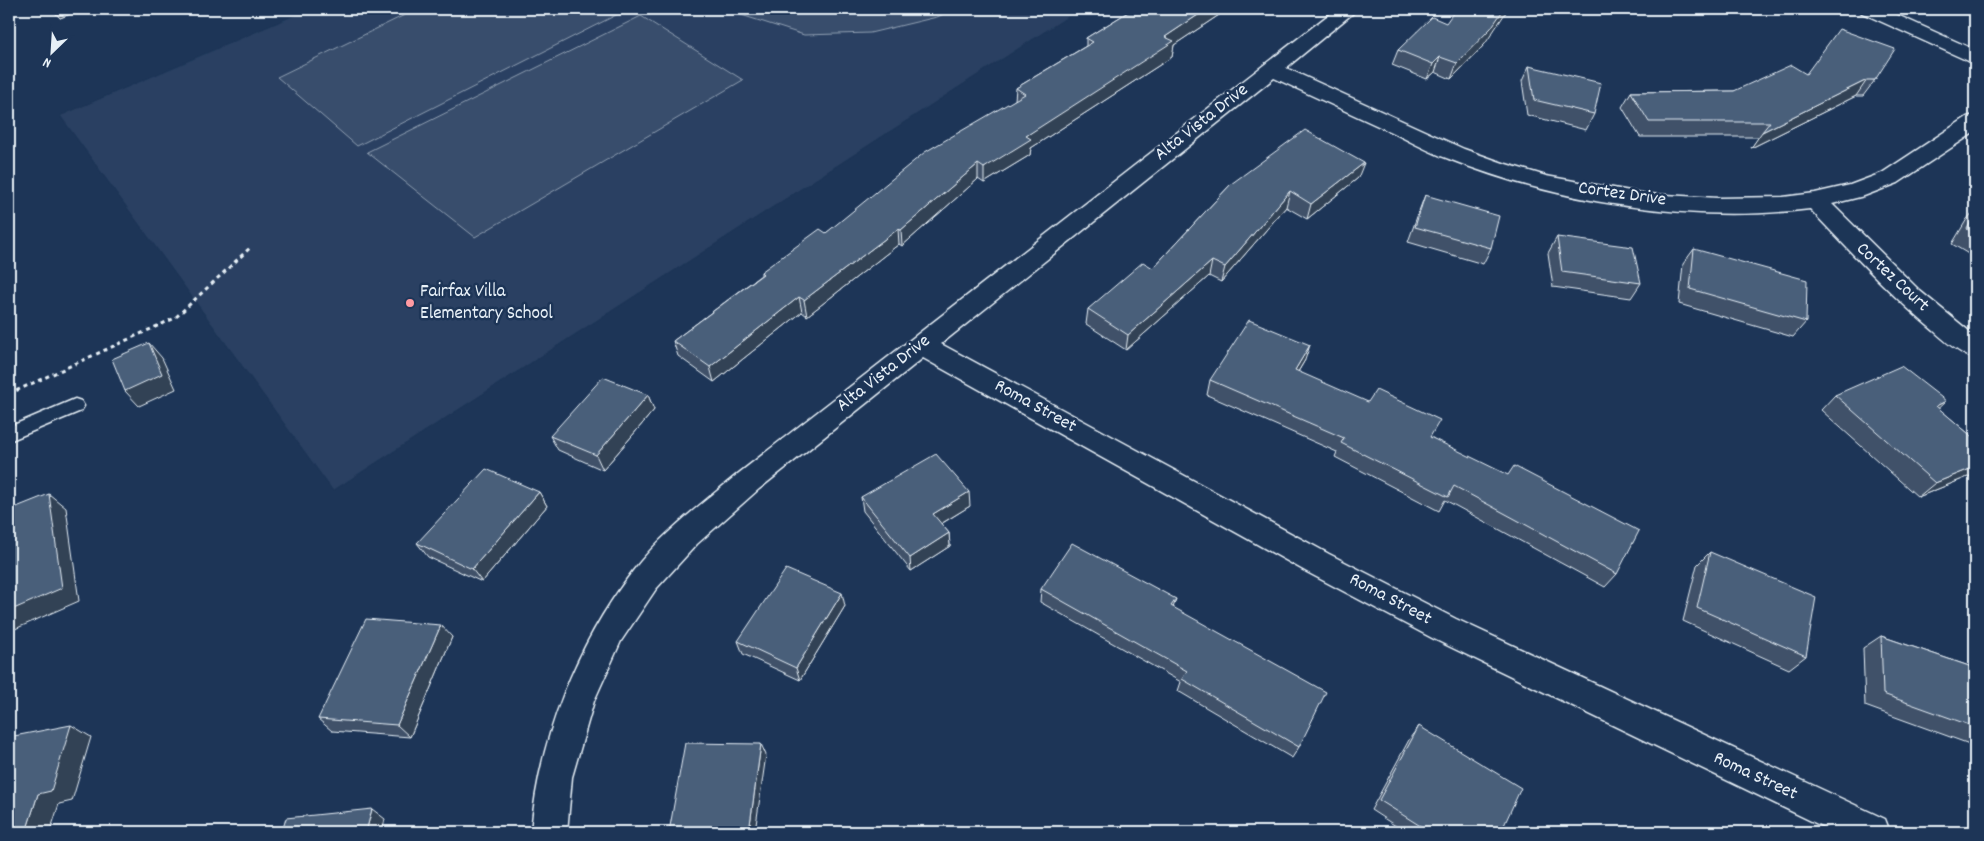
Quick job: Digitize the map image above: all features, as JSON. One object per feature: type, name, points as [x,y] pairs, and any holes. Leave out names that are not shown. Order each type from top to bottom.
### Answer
[{"type":"street","name":"Alta Vista Drive","points":[[549,832],[555,777],[578,701],[609,632],[645,579],[686,535],[749,481],[1348,9]]},
{"type":"street","points":[[1870,9],[1975,58]]},
{"type":"street","name":"Cortez Drive","points":[[1272,69],[1456,154],[1498,169],[1544,182],[1647,202],[1736,206],[1783,205],[1815,201],[1856,191],[1890,178],[1975,122]]},
{"type":"street","name":"Cortez Court","points":[[1815,201],[1866,254],[1942,325],[1975,348]]},
{"type":"street","name":"Roma Street","points":[[921,345],[1318,563],[1445,629],[1872,832]]},
{"type":"lane","points":[[9,434],[75,406]]},
{"type":"path","points":[[9,394],[175,318],[252,246]]},
{"type":"shaded area","name":"Fairfax Villa Elementary School","points":[[310,9],[1079,9],[333,490],[61,116]]},
{"type":"shaded area","points":[[417,9],[628,9],[357,146],[277,77]]},
{"type":"shaded area","points":[[728,9],[955,9],[937,17],[870,33],[804,35],[732,12]]},
{"type":"shaded area","points":[[641,16],[743,80],[475,237],[367,152]]},
{"type":"building","points":[[1133,9],[1207,9],[1165,37],[1174,41],[1026,136],[1031,139],[984,168],[978,164],[901,230],[898,229],[804,300],[799,297],[710,367],[673,341],[763,274],[761,272],[820,229],[826,233],[925,152],[1025,94],[1016,88],[1093,42],[1086,38]]},
{"type":"building","points":[[1456,9],[1504,9],[1491,28],[1457,63],[1440,57],[1433,64],[1398,50],[1432,17],[1446,23]]},
{"type":"building","points":[[1839,29],[1895,49],[1875,80],[1867,80],[1762,132],[1770,122],[1649,122],[1631,92],[1734,91],[1791,65],[1806,74]]},
{"type":"building","points":[[1529,66],[1601,83],[1594,114],[1534,100]]},
{"type":"building","points":[[1305,130],[1364,163],[1311,204],[1290,191],[1225,267],[1212,261],[1128,335],[1088,309],[1143,262],[1153,268],[1231,184]]},
{"type":"building","points":[[1425,195],[1499,216],[1491,248],[1415,227]]},
{"type":"building","points":[[1975,214],[1975,234],[1967,229]]},
{"type":"building","points":[[1557,237],[1633,247],[1641,283],[1562,272]]},
{"type":"building","points":[[1694,249],[1807,280],[1806,322],[1690,289]]},
{"type":"building","points":[[1249,320],[1310,345],[1295,370],[1368,402],[1376,390],[1440,420],[1430,437],[1508,475],[1514,466],[1639,531],[1617,574],[1454,486],[1448,497],[1341,443],[1344,438],[1210,380]]},
{"type":"building","points":[[149,343],[162,374],[125,391],[112,359]]},
{"type":"building","points":[[1901,366],[1946,401],[1936,406],[1975,439],[1975,467],[1935,483],[1835,395]]},
{"type":"building","points":[[603,377],[648,395],[596,455],[550,436]]},
{"type":"building","points":[[936,454],[969,492],[933,514],[949,533],[910,558],[861,497]]},
{"type":"building","points":[[486,469],[539,492],[472,569],[417,543]]},
{"type":"building","points":[[49,494],[62,588],[9,611],[9,510]]},
{"type":"building","points":[[1072,543],[1176,599],[1171,606],[1326,692],[1299,747],[1182,679],[1187,671],[1041,589]]},
{"type":"building","points":[[1710,552],[1816,597],[1806,656],[1697,608]]},
{"type":"building","points":[[786,569],[842,593],[796,668],[738,641]]},
{"type":"building","points":[[366,619],[441,625],[397,725],[318,719]]},
{"type":"building","points":[[1881,636],[1975,668],[1975,727],[1883,694]]},
{"type":"building","points":[[71,725],[51,791],[38,794],[26,832],[9,832],[9,737]]},
{"type":"building","points":[[1419,726],[1521,788],[1501,832],[1430,832],[1379,800]]},
{"type":"building","points":[[685,743],[761,744],[749,832],[669,832]]},
{"type":"building","points":[[372,809],[366,832],[282,832],[286,818]]},
{"type":"place","name":"Fairfax Villa Elementary School","points":[[410,303]]}]
